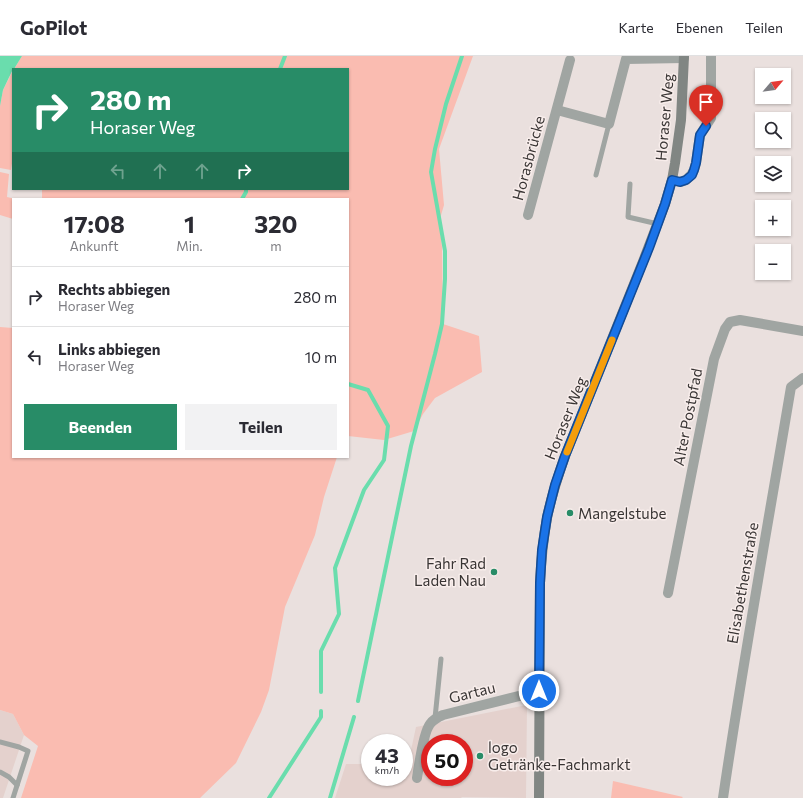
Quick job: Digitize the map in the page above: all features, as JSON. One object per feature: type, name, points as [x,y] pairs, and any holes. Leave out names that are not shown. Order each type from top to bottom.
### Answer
[{"type":"main road","name":"Horaser Weg","points":[[538,798],[540,583],[542,550],[547,517],[555,485],[565,456],[665,204],[672,180],[681,120],[684,57]]},
{"type":"street","name":"Horaser Weg","points":[[672,180],[680,182],[686,180],[692,175],[696,163],[700,135],[711,118],[711,56]]},
{"type":"street","points":[[609,124],[626,59],[684,57]]},
{"type":"street","name":"Horasbrücke","points":[[528,215],[570,60]]},
{"type":"street","name":"Horasbrücke","points":[[557,110],[609,124]]},
{"type":"street","name":"Alter Postpfad","points":[[668,593],[714,359],[725,329],[730,322],[740,320],[803,331]]},
{"type":"street","name":"Elisabethenstraße","points":[[723,798],[750,622],[792,387],[803,378]]},
{"type":"street","name":"Gartau","points":[[417,778],[425,732],[430,723],[435,719],[443,715],[539,691]]},
{"type":"lane","points":[[596,176],[609,124]]},
{"type":"lane","points":[[630,184],[628,217],[658,224]]},
{"type":"lane","name":"Gartau","points":[[435,719],[441,659]]},
{"type":"lane","points":[[0,742],[28,751],[13,798]]},
{"type":"lane","points":[[0,772],[17,784]]},
{"type":"shaded area","points":[[0,56],[22,56],[15,68],[12,68],[3,90],[0,106]]},
{"type":"shaded area","points":[[22,56],[473,56],[439,149],[444,205],[439,222],[442,247],[443,324],[479,336],[482,372],[435,398],[423,414],[414,431],[384,440],[349,436],[349,198],[42,198],[42,190],[349,190],[349,68],[15,68]]},
{"type":"shaded area","points":[[12,72],[11,170],[0,168],[0,106],[3,90]]},
{"type":"shaded area","points":[[0,172],[9,174],[7,197],[12,198],[12,219],[0,215]]},
{"type":"shaded area","points":[[0,327],[12,328],[12,458],[337,458],[324,497],[315,535],[285,607],[269,690],[261,712],[236,763],[200,798],[21,798],[38,746],[24,735],[13,714],[0,710]]},
{"type":"shaded area","points":[[527,705],[526,798],[335,798],[346,764],[361,764],[361,786],[413,786],[413,741],[416,727]]},
{"type":"shaded area","points":[[0,710],[13,714],[24,735],[3,798],[0,798]]},
{"type":"shaded area","points":[[613,781],[683,797],[611,798]]},
{"type":"waterway","points":[[280,68],[285,56]]},
{"type":"waterway","points":[[358,701],[411,446],[442,324],[445,251],[431,172],[446,104],[462,56]]},
{"type":"waterway","points":[[243,198],[246,190]]},
{"type":"waterway","points":[[321,692],[321,651],[339,614],[335,568],[364,490],[384,460],[388,426],[368,390],[349,384]]},
{"type":"waterway","points":[[269,798],[321,717],[321,711]]},
{"type":"waterway","points":[[330,798],[354,717]]},
{"type":"slow traffic","points":[[567,452],[612,340]]},
{"type":"place","name":"Mangelstube","points":[[570,513]]},
{"type":"place","name":"Fahr Rad Laden Nau","points":[[494,572]]},
{"type":"place","name":"logo Getränke-Fachmarkt","points":[[480,756]]},
{"type":"route","points":[[539,691],[540,583],[542,550],[547,517],[555,485],[565,456],[649,248],[672,180],[680,182],[686,180],[692,175],[696,163],[700,135],[706,126]]}]
